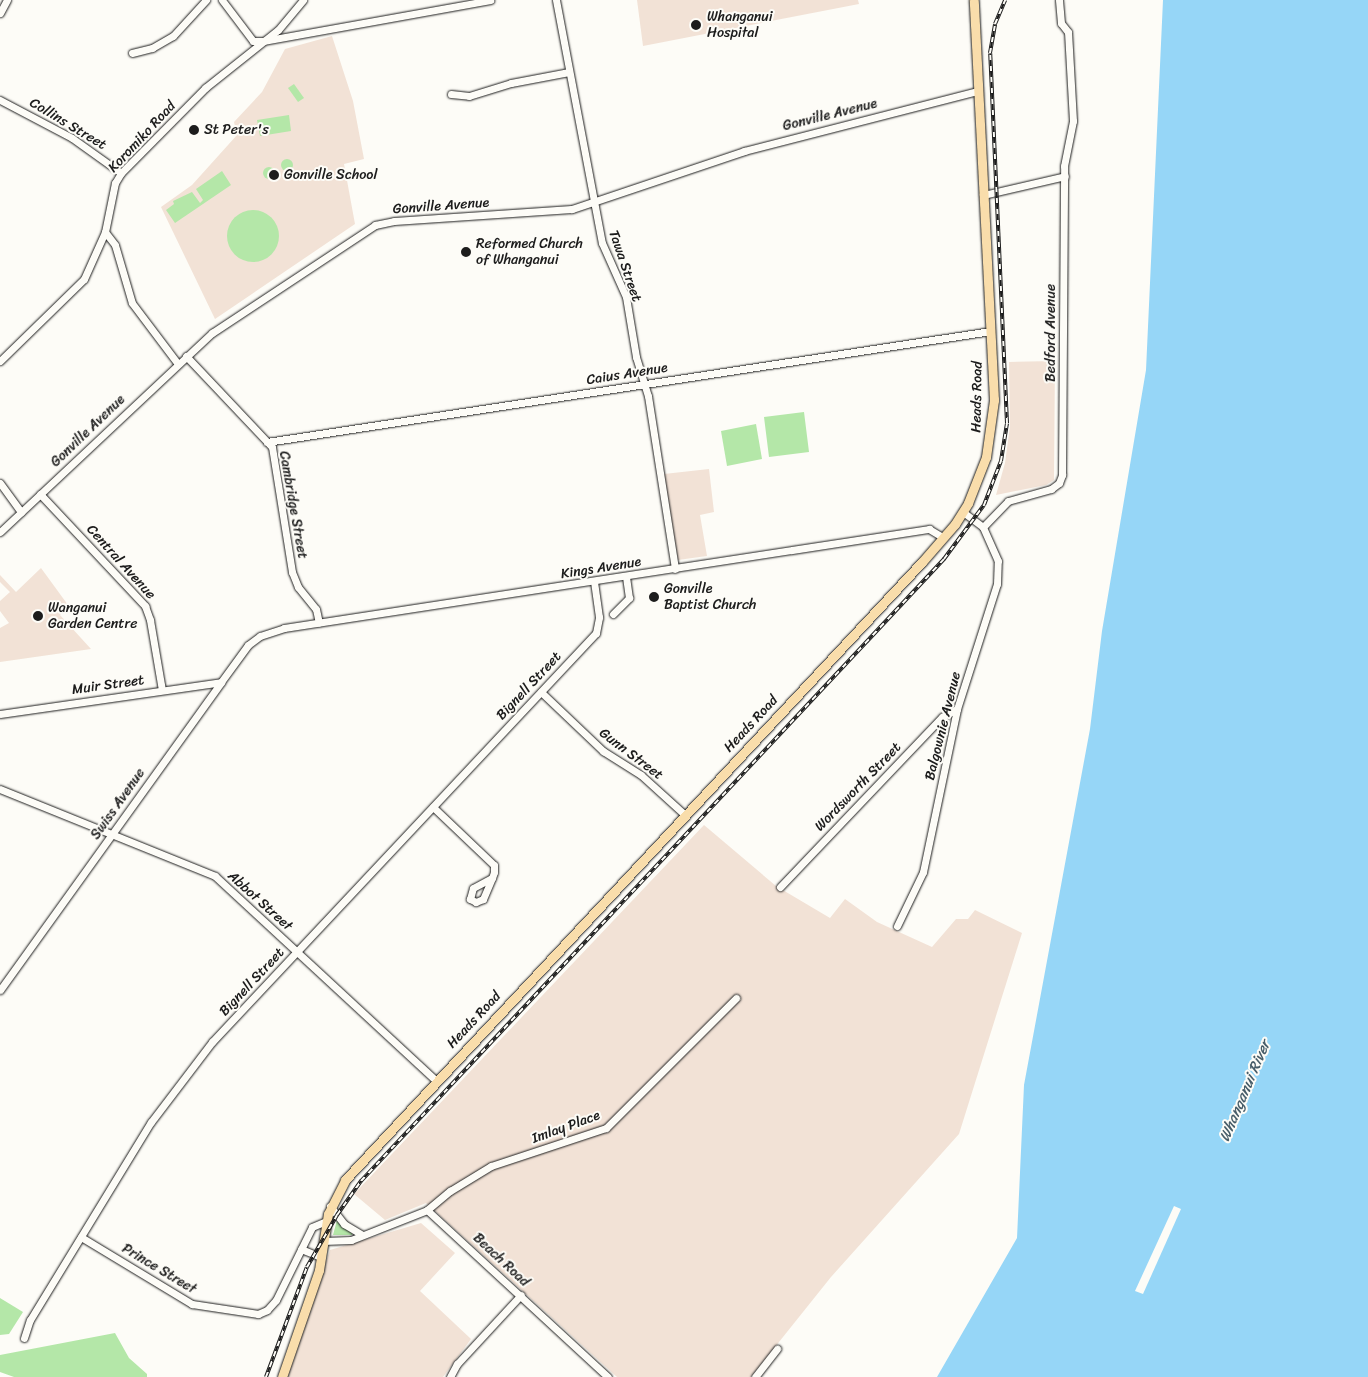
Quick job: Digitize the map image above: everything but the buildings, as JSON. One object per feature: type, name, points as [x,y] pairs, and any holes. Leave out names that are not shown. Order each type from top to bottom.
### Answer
[{"type":"main road","name":"Heads Road","points":[[282,1377],[315,1283],[330,1206],[360,1162],[944,538],[963,512],[982,471],[990,440],[994,400],[977,91],[974,0]]},
{"type":"street","points":[[0,13],[7,0]]},
{"type":"street","points":[[132,53],[152,48],[173,36],[206,0]]},
{"type":"street","points":[[222,0],[253,41],[263,42],[490,0]]},
{"type":"street","name":"Koromiko Road","points":[[0,361],[84,279],[105,232],[115,183],[121,173],[205,88],[287,21],[303,0]]},
{"type":"street","name":"Tawa Street","points":[[556,0],[602,242],[626,297],[636,357],[645,384],[675,569]]},
{"type":"street","name":"Bedford Avenue","points":[[983,527],[1008,501],[1055,487],[1062,475],[1065,176],[1072,121],[1068,32],[1061,23],[1059,0]]},
{"type":"street","points":[[451,94],[469,96],[511,83],[569,72]]},
{"type":"street","name":"Gonville Avenue","points":[[0,532],[186,356],[218,329],[375,225],[394,221],[558,211],[594,203],[744,151],[977,91]]},
{"type":"street","name":"Collins Street","points":[[0,100],[72,138],[121,173]]},
{"type":"street","points":[[983,195],[1065,176]]},
{"type":"street","points":[[105,232],[116,245],[132,303],[178,364]]},
{"type":"street","name":"Caius Avenue","points":[[267,442],[991,331]]},
{"type":"street","name":"Cambridge Street","points":[[186,356],[267,442],[274,456],[292,572],[298,587],[316,609],[319,623]]},
{"type":"street","points":[[0,484],[21,512]]},
{"type":"street","name":"Central Avenue","points":[[40,494],[145,606],[150,620],[162,690]]},
{"type":"street","name":"Balgownie Avenue","points":[[897,926],[923,872],[957,709],[997,584],[998,560],[983,527],[963,512]]},
{"type":"street","name":"Kings Avenue","points":[[260,636],[319,623],[929,530],[944,538]]},
{"type":"street","points":[[613,614],[629,598],[626,576]]},
{"type":"street","name":"Bignell Street","points":[[24,1338],[30,1320],[156,1115],[212,1042],[598,629],[594,581]]},
{"type":"street","name":"Swiss Avenue","points":[[0,990],[248,645],[260,636]]},
{"type":"street","name":"Muir Street","points":[[0,714],[221,682]]},
{"type":"street","name":"Gunn Street","points":[[541,692],[603,751],[641,775],[685,815]]},
{"type":"street","name":"Wordsworth Street","points":[[780,887],[942,717],[957,709]]},
{"type":"street","name":"Abbot Street","points":[[0,789],[215,876],[436,1081]]},
{"type":"street","points":[[433,807],[491,860],[494,865],[492,878]]},
{"type":"street","name":"Imlay Place","points":[[427,1210],[450,1191],[491,1166],[606,1128],[736,998]]},
{"type":"street","points":[[330,1206],[344,1224],[362,1235]]},
{"type":"street","points":[[323,1242],[362,1235],[427,1210]]},
{"type":"street","name":"Beach Road","points":[[427,1210],[608,1377]]},
{"type":"street","name":"Prince Street","points":[[81,1237],[192,1304],[246,1314],[267,1310],[276,1300],[315,1223],[326,1221]]},
{"type":"street","points":[[302,1249],[321,1257]]},
{"type":"street","points":[[450,1377],[457,1364],[521,1295]]},
{"type":"street","points":[[755,1377],[777,1349]]},
{"type":"shaded area","name":"Whanganui Hospital","points":[[637,0],[858,0],[859,4],[643,46]]},
{"type":"shaded area","name":"Gonville School","points":[[332,36],[353,101],[364,159],[344,164],[355,224],[215,319],[161,207],[192,185],[237,135],[234,122],[262,92],[285,49]]},
{"type":"shaded area","points":[[1055,361],[1054,480],[1046,485],[996,495],[1005,463],[1010,426],[1009,362]]},
{"type":"shaded area","points":[[709,469],[714,512],[700,515],[707,556],[678,560],[664,474]]},
{"type":"shaded area","points":[[41,568],[68,605],[60,615],[91,649],[0,662],[0,628],[9,623],[0,611],[0,601],[10,592],[0,582],[0,575],[16,592]]},
{"type":"shaded area","points":[[704,825],[776,886],[830,918],[845,899],[877,922],[932,947],[956,919],[968,919],[975,910],[1022,933],[959,1134],[831,1277],[751,1377],[617,1377],[426,1203],[385,1220],[354,1194]]},
{"type":"shaded area","points":[[421,1223],[455,1253],[420,1291],[471,1339],[443,1377],[287,1377],[330,1250]]},
{"type":"green space","points":[[294,84],[304,98],[298,102],[288,88]]},
{"type":"green space","points":[[289,115],[291,131],[260,136],[257,120]]},
{"type":"green space","points":[[287,159],[293,165],[287,171],[281,165]]},
{"type":"green space","points":[[267,167],[271,167],[275,173],[271,179],[267,179],[263,175],[263,171]]},
{"type":"green space","points":[[222,171],[231,185],[175,223],[166,210],[174,204],[173,201],[192,192],[200,203],[203,200],[196,189]]},
{"type":"green space","points":[[248,210],[258,210],[272,217],[279,231],[279,241],[272,255],[258,262],[248,262],[238,258],[231,251],[227,241],[227,231],[231,221],[238,214]]},
{"type":"green space","points":[[804,412],[809,452],[769,457],[764,417]]},
{"type":"green space","points":[[756,424],[762,459],[727,466],[721,431]]},
{"type":"green space","points":[[337,1220],[352,1233],[352,1235],[333,1235]]},
{"type":"green space","points":[[0,1298],[23,1312],[9,1334],[0,1335]]},
{"type":"green space","points":[[115,1333],[129,1358],[147,1374],[147,1377],[14,1377],[0,1372],[0,1355]]},
{"type":"water","name":"Whanganui River","points":[[1163,0],[1368,0],[1368,1377],[937,1377],[1017,1238],[1024,1085],[1090,729],[1102,631],[1146,370]]},
{"type":"pier","points":[[1174,1206],[1181,1209],[1143,1294],[1135,1291]]},
{"type":"railway","points":[[266,1377],[307,1267],[337,1215],[361,1181],[944,559],[984,505],[1001,461],[1007,423],[990,53],[995,24],[1005,0]]},
{"type":"place","name":"Whanganui Hospital","points":[[696,25]]},
{"type":"place","name":"St Peter's","points":[[194,130]]},
{"type":"place","name":"Gonville School","points":[[274,175]]},
{"type":"place","name":"Reformed Church of Whanganui","points":[[466,252]]},
{"type":"place","name":"Gonville Baptist Church","points":[[654,597]]},
{"type":"place","name":"Wanganui Garden Centre","points":[[38,616]]}]
